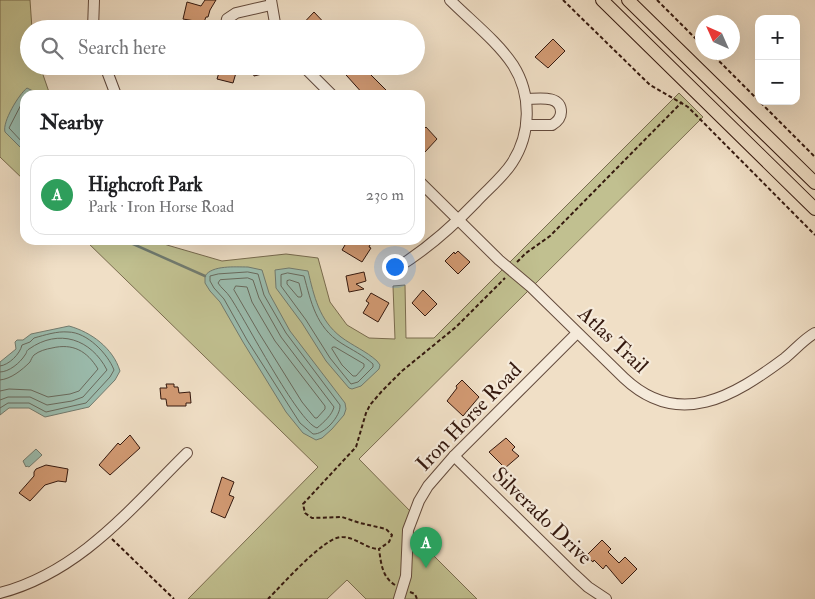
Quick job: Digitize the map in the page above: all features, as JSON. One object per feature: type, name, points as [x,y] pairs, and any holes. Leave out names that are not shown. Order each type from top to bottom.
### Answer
[{"type":"main road","points":[[602,0],[815,209]]},
{"type":"main road","points":[[628,0],[815,183]]},
{"type":"street","points":[[93,20],[94,0]]},
{"type":"street","points":[[398,268],[426,248],[459,220],[509,167],[518,151],[526,125],[526,99],[518,76],[506,56],[450,0]]},
{"type":"street","points":[[227,20],[236,13],[271,3],[274,20]]},
{"type":"street","points":[[108,75],[114,90]]},
{"type":"street","points":[[312,75],[327,90]]},
{"type":"street","points":[[526,99],[552,99],[559,105],[561,111],[559,120],[552,125],[526,125]]},
{"type":"street","name":"Atlas Trail","points":[[425,187],[499,260],[532,287],[624,378],[638,390],[660,400],[688,405],[708,401],[740,387],[769,370],[813,334],[815,324]]},
{"type":"street","name":"Iron Horse Road","points":[[399,599],[406,576],[408,530],[413,514],[428,486],[454,456],[577,332]]},
{"type":"street","points":[[0,593],[29,583],[59,568],[86,550],[107,534],[186,453]]},
{"type":"street","name":"Silverado Drive","points":[[454,456],[574,574],[588,587],[606,599]]},
{"type":"path","points":[[564,0],[650,85],[663,94],[682,102],[815,235]]},
{"type":"path","points":[[657,0],[695,38]]},
{"type":"path","points":[[718,60],[815,157]]},
{"type":"path","points":[[518,261],[550,236],[682,102]]},
{"type":"path","points":[[268,599],[333,538],[350,538],[374,549],[385,546],[391,539],[392,535],[386,528],[342,517],[312,518],[305,513],[302,504],[356,447],[366,413],[382,391],[402,371],[456,327],[507,276]]},
{"type":"path","points":[[107,534],[174,599]]},
{"type":"path","points":[[379,549],[383,570],[386,577],[394,584]]},
{"type":"path","points":[[413,594],[417,599]]},
{"type":"shaded area","points":[[0,0],[30,0],[31,20],[20,20],[20,75],[43,75],[48,90],[20,90],[20,176],[0,157]]},
{"type":"shaded area","points":[[679,93],[703,117],[359,459],[413,514],[409,531],[477,599],[366,599],[347,580],[327,599],[188,599],[318,467],[90,245],[167,245],[222,261],[286,254],[318,258],[330,302],[347,325],[369,338],[395,339],[393,286],[405,285],[406,338],[434,338]]},
{"type":"water","points":[[20,96],[20,147],[5,132],[6,122]]},
{"type":"water","points":[[248,267],[262,270],[269,293],[290,331],[345,403],[344,415],[322,438],[316,440],[303,433],[286,412],[220,302],[205,283],[205,276],[208,272],[218,268]]},
{"type":"water","points":[[289,268],[308,271],[318,307],[327,323],[341,337],[368,354],[380,365],[379,369],[361,386],[349,388],[326,361],[302,323],[276,288],[275,270]]},
{"type":"water","points":[[69,326],[85,332],[107,348],[120,371],[115,380],[89,407],[45,417],[29,408],[9,408],[0,415],[0,362],[16,349],[15,342],[23,340],[31,334]]},
{"type":"water","points":[[36,449],[42,455],[29,467],[26,467],[23,461]]},
{"type":"building","points":[[205,0],[216,0],[205,20],[183,19],[187,2],[201,6]]},
{"type":"building","points":[[314,12],[322,20],[306,20]]},
{"type":"building","points":[[553,39],[565,51],[548,68],[535,57]]},
{"type":"building","points":[[218,75],[235,75],[233,83],[217,79]]},
{"type":"building","points":[[346,75],[371,75],[386,90],[360,90]]},
{"type":"building","points":[[425,128],[437,139],[425,152]]},
{"type":"building","points":[[345,245],[370,245],[369,247],[371,248],[362,262],[342,250]]},
{"type":"building","points":[[458,251],[470,262],[458,274],[445,261],[454,252],[455,254]]},
{"type":"building","points":[[364,272],[366,281],[356,284],[364,289],[349,292],[346,276]]},
{"type":"building","points":[[423,290],[437,304],[425,316],[412,303]]},
{"type":"building","points":[[371,293],[389,303],[378,322],[363,313],[369,303],[366,301]]},
{"type":"building","points":[[462,380],[479,397],[463,416],[447,401]]},
{"type":"building","points":[[166,384],[174,384],[174,387],[178,387],[179,393],[190,392],[191,403],[186,403],[186,406],[167,406],[166,399],[161,399],[160,388],[167,388]]},
{"type":"building","points":[[130,435],[140,448],[110,475],[99,465],[118,443],[120,445]]},
{"type":"building","points":[[506,438],[515,447],[512,450],[519,456],[505,468],[489,452]]},
{"type":"building","points":[[46,465],[68,469],[66,482],[58,481],[45,485],[30,501],[19,493],[34,476],[36,469]]},
{"type":"building","points":[[222,477],[234,482],[229,495],[234,497],[225,518],[211,512]]},
{"type":"building","points":[[602,540],[611,549],[608,552],[619,563],[625,557],[637,569],[622,584],[606,565],[603,569],[594,560],[593,562],[586,556]]},
{"type":"waterway","points":[[135,245],[205,276]]},
{"type":"place","name":"Highcroft Park","points":[[426,568]]}]
